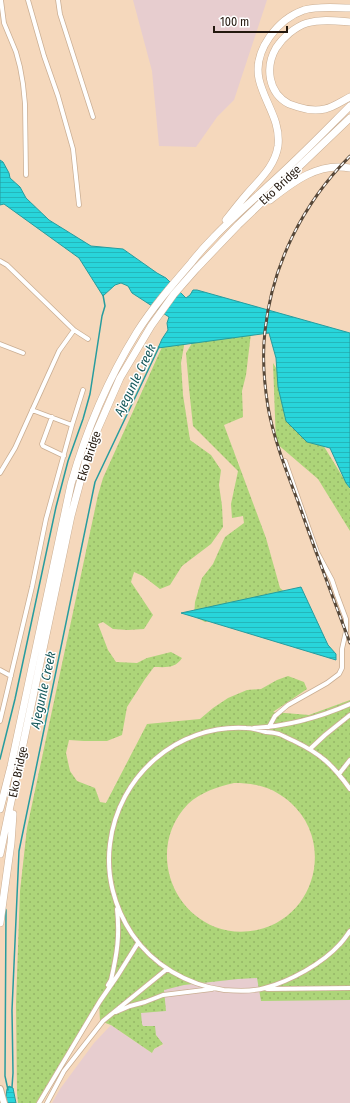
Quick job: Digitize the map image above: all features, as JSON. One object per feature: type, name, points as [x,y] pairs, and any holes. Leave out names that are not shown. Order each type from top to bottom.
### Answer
[{"type":"highway","points":[[213,238],[247,194],[267,172],[276,154],[278,145],[277,125],[259,78],[258,70],[263,49],[274,32],[296,14],[315,8],[350,8]]},
{"type":"highway","points":[[350,22],[317,22],[306,24],[297,28],[282,39],[276,48],[270,70],[272,84],[281,98],[289,104],[305,110],[327,109],[350,97]]},
{"type":"highway","name":"Eko Bridge","points":[[0,806],[11,766],[62,519],[71,484],[93,419],[120,361],[156,303],[213,238],[350,106]]},
{"type":"highway","name":"Eko Bridge","points":[[0,854],[72,516],[86,460],[95,435],[120,378],[151,326],[187,279],[238,225],[350,118]]},
{"type":"highway","points":[[238,225],[302,177],[323,168],[350,168]]},
{"type":"highway","points":[[0,923],[10,843],[14,790]]},
{"type":"main road","points":[[0,1089],[4,1103]]},
{"type":"street","points":[[1,0],[4,22],[16,52],[23,84],[25,104],[26,175]]},
{"type":"street","points":[[28,0],[44,56],[58,96],[72,149],[78,205]]},
{"type":"street","points":[[58,0],[60,14],[93,117]]},
{"type":"street","points":[[0,261],[7,265],[74,330],[88,339]]},
{"type":"street","points":[[0,473],[15,448],[59,351],[74,330]]},
{"type":"street","points":[[0,344],[23,353]]},
{"type":"street","points":[[0,721],[32,587],[46,519],[83,390]]},
{"type":"street","points":[[32,410],[72,425]]},
{"type":"street","points":[[52,417],[42,444],[43,446],[64,456]]},
{"type":"street","points":[[269,727],[275,716],[288,705],[339,674],[342,668],[342,649],[346,631],[346,619],[332,580],[317,552],[284,461]]},
{"type":"street","points":[[0,670],[11,676]]},
{"type":"street","points":[[350,704],[303,721],[269,727],[221,729],[196,735],[171,747],[147,766],[126,792],[119,807],[112,831],[109,856],[110,880],[117,905],[126,925],[138,942],[153,958],[167,969],[191,981],[215,989],[233,991],[264,989],[350,988]]},
{"type":"street","points":[[310,749],[350,715]]},
{"type":"street","points":[[246,728],[280,734],[310,749],[321,756],[339,774],[350,789]]},
{"type":"street","points":[[339,774],[350,760]]},
{"type":"street","points":[[100,1001],[111,980],[116,955],[118,943],[117,905]]},
{"type":"street","points":[[264,989],[304,972],[324,958],[340,944],[350,930]]},
{"type":"street","points":[[39,1103],[100,1001],[138,942]]},
{"type":"street","points":[[47,1103],[64,1071],[103,1021],[167,969]]},
{"type":"street","points":[[110,1015],[130,1006],[163,995],[215,989]]},
{"type":"street","points":[[46,1090],[52,1094]]},
{"type":"shaded area","points":[[133,0],[267,0],[234,100],[217,117],[196,147],[159,146],[152,71]]},
{"type":"shaded area","points":[[259,975],[350,996],[350,1103],[52,1103],[60,1089],[94,1043],[111,1025],[152,1053],[154,1049],[163,1045],[156,1035],[140,1027],[139,1012],[161,986]]},
{"type":"green space","points":[[251,333],[246,375],[242,391],[243,417],[224,425],[266,538],[280,588],[290,596],[205,622],[194,616],[195,602],[202,578],[213,564],[225,537],[244,523],[243,516],[232,518],[231,504],[238,471],[193,426],[186,353],[192,343]]},
{"type":"green space","points":[[185,340],[181,363],[183,395],[190,440],[211,455],[221,470],[219,485],[223,527],[211,544],[182,566],[170,585],[160,589],[143,576],[134,572],[131,582],[153,615],[144,629],[113,629],[103,622],[98,624],[108,650],[116,662],[137,663],[147,658],[171,652],[182,658],[173,666],[154,667],[127,707],[122,735],[107,741],[69,740],[66,753],[70,771],[77,781],[95,788],[100,802],[106,803],[147,724],[200,719],[228,698],[247,690],[261,689],[288,676],[304,682],[307,689],[273,712],[309,715],[350,700],[350,1000],[261,1001],[257,978],[184,985],[164,990],[166,1011],[141,1013],[143,1026],[155,1026],[156,1035],[163,1044],[154,1049],[152,1053],[111,1025],[100,1021],[99,1000],[36,1103],[18,1103],[16,1004],[20,891],[27,828],[98,495],[103,478],[162,347]],"holes":[[[234,783],[267,788],[290,802],[304,818],[312,837],[315,857],[312,876],[305,894],[293,910],[277,922],[257,930],[246,932],[220,929],[198,918],[185,905],[175,890],[169,873],[167,855],[169,837],[176,820],[188,804],[198,796],[210,790]]]},
{"type":"green space","points":[[273,363],[350,489],[350,531],[318,479],[276,443]]},
{"type":"water","points":[[0,160],[3,162],[10,178],[20,187],[26,198],[49,220],[91,246],[123,249],[166,278],[186,298],[193,290],[197,290],[350,333],[350,488],[346,483],[330,448],[307,442],[286,421],[278,387],[276,358],[269,333],[158,348],[168,330],[167,323],[169,317],[132,293],[128,286],[121,283],[115,285],[103,296],[79,258],[4,204],[0,205]]},
{"type":"water","points":[[301,587],[328,645],[336,654],[336,660],[181,613]]},
{"type":"water","points":[[9,1086],[13,1088],[16,1103],[5,1103],[7,1089]]},
{"type":"waterway","points":[[0,759],[15,699],[56,507],[68,461],[90,394],[102,316],[105,306],[103,295]]},
{"type":"waterway","name":"Ajegunle Creek","points":[[12,1087],[12,1010],[19,851],[95,482],[159,347]]},
{"type":"waterway","points":[[5,908],[5,1076],[8,1090]]},
{"type":"railway","points":[[350,156],[333,174],[318,194],[292,236],[275,282],[269,306],[264,340],[265,379],[268,407],[278,445],[350,643]]}]
